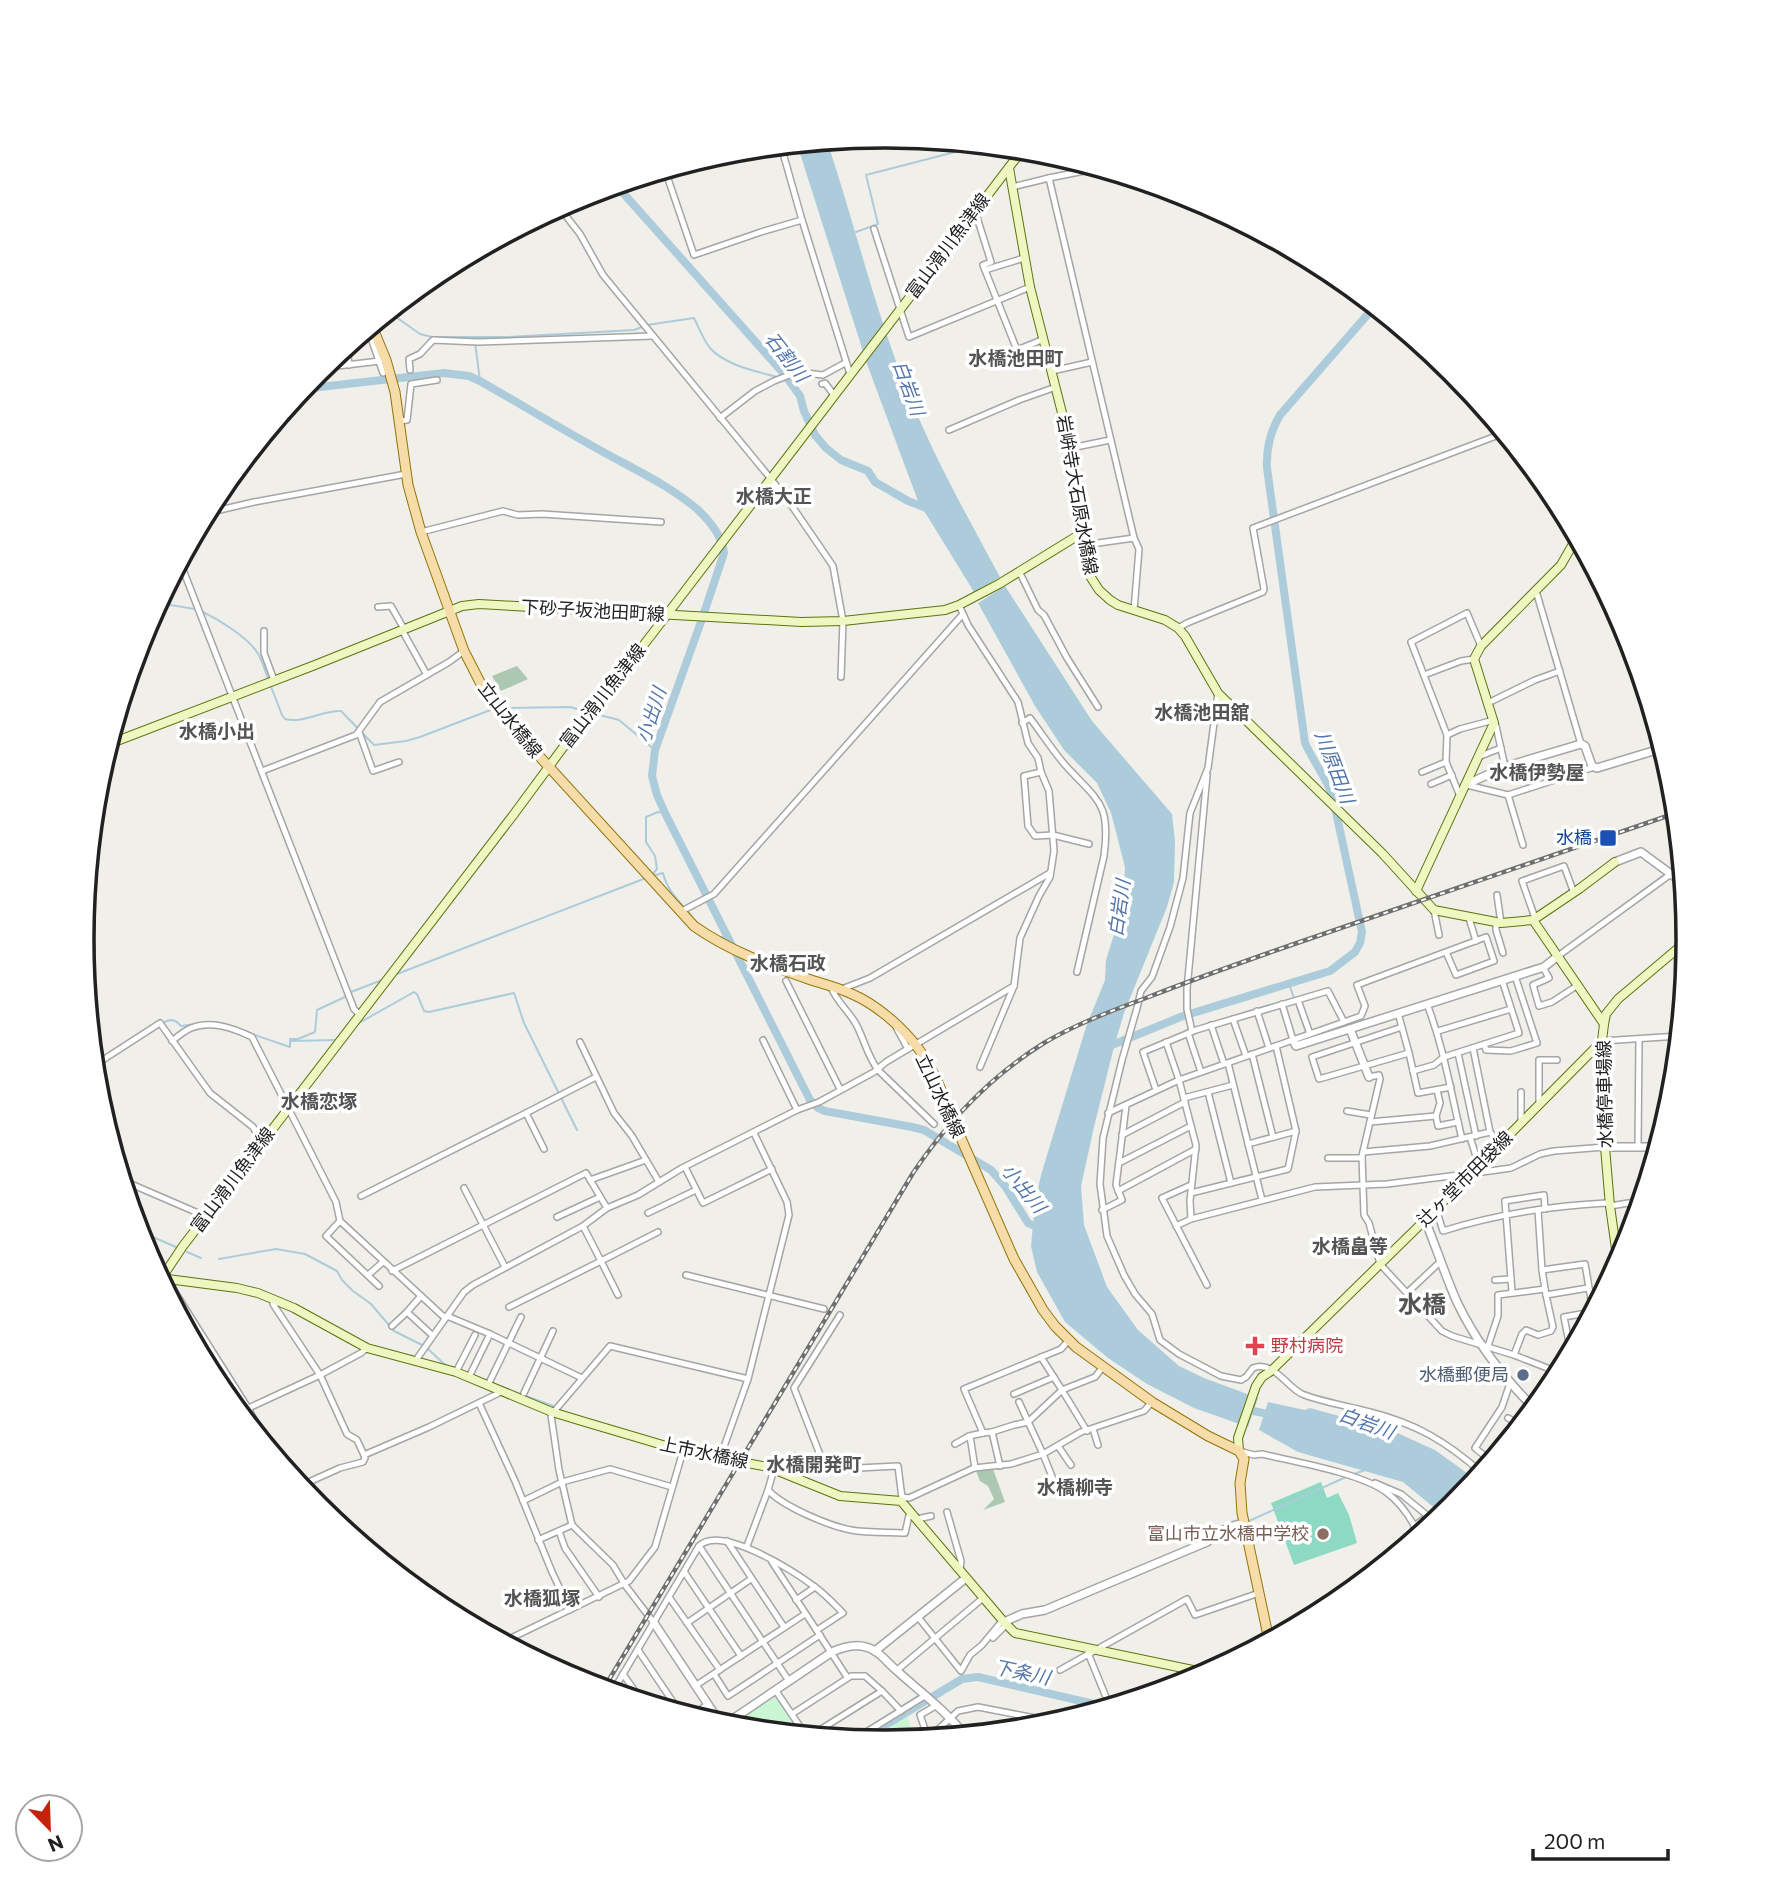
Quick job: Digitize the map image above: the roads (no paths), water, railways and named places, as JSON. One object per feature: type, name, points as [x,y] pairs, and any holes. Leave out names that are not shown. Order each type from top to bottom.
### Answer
[{"type":"main road","name":"富山滑川魚津線","points":[[168,1270],[205,1216],[1016,159]]},
{"type":"main road","name":"岩峅寺大石原水橋線","points":[[1009,168],[1030,287],[1076,472],[1086,564],[1093,584],[1118,605],[1165,620],[1178,628]]},
{"type":"main road","name":"立山水橋線","points":[[375,335],[400,421],[413,507],[421,532],[464,651],[496,708],[694,926],[724,945],[870,1004],[892,1021],[919,1048],[934,1074],[1014,1259],[1043,1310],[1069,1340],[1102,1367],[1152,1402],[1208,1436],[1239,1451]]},
{"type":"main road","name":"下砂子坂池田町線","points":[[120,740],[449,610],[479,604],[801,622],[843,621],[945,610],[961,608],[1082,533]]},
{"type":"main road","points":[[1416,891],[1494,722],[1474,659],[1481,646],[1536,591],[1566,558],[1572,546]]},
{"type":"main road","points":[[1178,628],[1218,693],[1382,853],[1434,910],[1498,922],[1533,920],[1615,862]]},
{"type":"main road","name":"水橋停車場線","points":[[1533,920],[1604,1024],[1602,1041],[1605,1147],[1615,1243]]},
{"type":"main road","points":[[1604,1024],[1606,1014],[1618,999],[1676,949]]},
{"type":"main road","name":"辻ヶ堂市田袋線","points":[[1239,1451],[1238,1438],[1256,1386],[1262,1377],[1425,1220],[1602,1041]]},
{"type":"main road","name":"上市水橋線","points":[[172,1279],[258,1293],[294,1308],[367,1348],[456,1372],[552,1412],[683,1451],[774,1469],[840,1496],[901,1499]]},
{"type":"main road","points":[[1239,1451],[1244,1459],[1240,1503],[1267,1631]]},
{"type":"main road","points":[[901,1499],[1015,1633],[1187,1669]]},
{"type":"street","points":[[783,154],[845,363],[851,373]]},
{"type":"street","points":[[1012,187],[1080,172]]},
{"type":"street","points":[[668,178],[694,256],[802,220]]},
{"type":"street","points":[[1049,178],[1110,440],[1139,549],[1134,610]]},
{"type":"street","points":[[975,211],[991,261],[983,265],[1017,350],[1044,339]]},
{"type":"street","points":[[566,216],[580,234],[603,275],[771,479],[833,566],[843,621],[841,677]]},
{"type":"street","points":[[874,229],[898,312],[909,337],[1030,287]]},
{"type":"street","points":[[985,270],[1024,258]]},
{"type":"street","points":[[410,370],[409,359],[419,354],[433,340],[478,342],[653,335]]},
{"type":"street","points":[[371,338],[388,376]]},
{"type":"street","points":[[349,358],[349,365]]},
{"type":"street","points":[[340,366],[380,362]]},
{"type":"street","points":[[1052,371],[1092,362]]},
{"type":"street","points":[[720,418],[755,391],[774,381],[797,372],[823,375],[845,363]]},
{"type":"street","points":[[400,421],[407,420],[411,384],[437,380]]},
{"type":"street","points":[[822,384],[825,383],[834,395]]},
{"type":"street","points":[[949,430],[1056,387]]},
{"type":"street","points":[[1178,628],[1263,592],[1265,589],[1253,528],[1496,436]]},
{"type":"street","points":[[1071,448],[1110,440]]},
{"type":"street","points":[[221,510],[407,474]]},
{"type":"street","points":[[421,532],[503,511],[518,515],[542,514],[661,522]]},
{"type":"street","points":[[1084,545],[1134,538]]},
{"type":"street","points":[[1018,572],[1038,610],[1044,615],[1098,707]]},
{"type":"street","points":[[184,573],[354,1009],[360,1014]]},
{"type":"street","points":[[1536,591],[1581,744],[1585,746],[1594,767]]},
{"type":"street","points":[[379,607],[391,606],[427,675]]},
{"type":"street","points":[[680,912],[714,894],[961,608],[968,625],[1022,714],[1028,743],[1038,758],[1049,791],[1054,851],[1050,877],[1020,938],[1014,986],[980,1067]]},
{"type":"street","points":[[1460,796],[1446,762],[1447,735],[1411,642],[1467,613],[1481,646]]},
{"type":"street","points":[[264,631],[264,653],[274,680]]},
{"type":"street","points":[[262,771],[356,735],[380,702],[464,651]]},
{"type":"street","points":[[1424,675],[1474,659]]},
{"type":"street","points":[[1488,703],[1560,671]]},
{"type":"street","points":[[1201,1072],[1190,1032],[1187,989],[1208,768],[1218,693]]},
{"type":"street","points":[[1022,723],[1030,718],[1066,765],[1090,790],[1101,806],[1106,822],[1104,856],[1077,972]]},
{"type":"street","points":[[1447,735],[1460,729],[1494,722],[1505,767]]},
{"type":"street","points":[[359,732],[373,771],[399,762]]},
{"type":"street","points":[[1465,785],[1505,767],[1581,744]]},
{"type":"street","points":[[1478,757],[1501,748]]},
{"type":"street","points":[[1465,785],[1508,795],[1654,751]]},
{"type":"street","points":[[1422,772],[1446,762]]},
{"type":"street","points":[[1208,768],[1190,813],[1183,878],[1170,927],[1152,977],[1139,995],[1103,1138],[1100,1184],[1102,1210],[1107,1236],[1116,1260],[1135,1294],[1152,1314],[1160,1340],[1179,1354],[1232,1379],[1241,1380],[1258,1366],[1271,1371],[1301,1394],[1389,1417],[1423,1431],[1474,1466]]},
{"type":"street","points":[[1041,772],[1024,776],[1028,826],[1035,836],[1053,835],[1088,844]]},
{"type":"street","points":[[1431,783],[1452,775]]},
{"type":"street","points":[[1508,795],[1523,845]]},
{"type":"street","points":[[1615,862],[1641,852],[1674,876]]},
{"type":"street","points":[[1533,920],[1534,915],[1522,881],[1564,866],[1574,893]]},
{"type":"street","points":[[934,1124],[877,1069],[858,1027],[834,995],[836,988],[870,978],[1050,873]]},
{"type":"street","points":[[1108,1113],[1179,1080],[1310,1034],[1398,1013],[1543,967],[1671,874]]},
{"type":"street","points":[[1497,895],[1496,930],[1503,953]]},
{"type":"street","points":[[1434,910],[1440,935]]},
{"type":"street","points":[[1469,918],[1476,941]]},
{"type":"street","points":[[1282,1004],[1296,1046],[1347,1025],[1361,1016],[1365,1006],[1357,985],[1486,937],[1494,961],[1456,975],[1446,952]]},
{"type":"street","points":[[1543,967],[1549,978],[1532,985],[1539,1006],[1552,1002],[1578,985]]},
{"type":"street","points":[[1484,1044],[1486,1051],[1511,1052],[1537,1043],[1516,976]]},
{"type":"street","points":[[786,981],[840,1089]]},
{"type":"street","points":[[1413,1071],[1434,1065],[1444,1057],[1518,1033],[1502,981]]},
{"type":"street","points":[[918,1043],[1014,986]]},
{"type":"street","points":[[1156,1090],[1143,1052],[1210,1025],[1328,991],[1356,1043],[1369,1077],[1379,1075],[1380,1079],[1362,1155],[1364,1215],[1369,1223],[1380,1264],[1442,1331],[1549,1368]]},
{"type":"street","points":[[1298,999],[1310,1034]]},
{"type":"street","points":[[1427,1004],[1444,1057],[1462,1139]]},
{"type":"street","points":[[1437,1031],[1511,1009]]},
{"type":"street","points":[[1191,1193],[1288,1169],[1296,1131],[1273,1047],[1257,1012]]},
{"type":"street","points":[[1398,1013],[1418,1093],[1451,1087]]},
{"type":"street","points":[[1233,1019],[1249,1055],[1273,1137]]},
{"type":"street","points":[[416,1360],[464,1292],[473,1284],[583,1226],[607,1208],[638,1195],[685,1167],[797,1110],[819,1102],[910,1048],[892,1021]]},
{"type":"street","points":[[104,1059],[160,1023],[210,1093],[253,1127],[262,1143]]},
{"type":"street","points":[[172,1041],[190,1028],[215,1025],[222,1025],[252,1037],[336,1202],[340,1221],[392,1271],[446,1317],[508,1342],[582,1378]]},
{"type":"street","points":[[1210,1025],[1233,1085],[1262,1200]]},
{"type":"street","points":[[1402,1027],[1312,1057],[1319,1079],[1409,1053]]},
{"type":"street","points":[[1602,1041],[1670,1037]]},
{"type":"street","points":[[1638,1147],[1639,1039]]},
{"type":"street","points":[[763,1040],[797,1110]]},
{"type":"street","points":[[580,1042],[614,1113],[632,1136],[659,1182]]},
{"type":"street","points":[[1166,1042],[1185,1100],[1196,1149],[1191,1185],[1191,1219]]},
{"type":"street","points":[[1473,1048],[1490,1132],[1500,1144]]},
{"type":"street","points":[[1458,1053],[1479,1166]]},
{"type":"street","points":[[1539,1104],[1539,1060],[1558,1060]]},
{"type":"street","points":[[360,1196],[596,1076]]},
{"type":"street","points":[[1122,1135],[1185,1100],[1233,1085]]},
{"type":"street","points":[[1437,1090],[1440,1103],[1436,1116],[1438,1126],[1458,1122]]},
{"type":"street","points":[[1208,1092],[1231,1183]]},
{"type":"street","points":[[1521,1092],[1521,1123]]},
{"type":"street","points":[[1102,1210],[1122,1200],[1116,1185],[1126,1106]]},
{"type":"street","points":[[1346,1111],[1371,1118],[1436,1116]]},
{"type":"street","points":[[526,1113],[544,1149]]},
{"type":"street","points":[[1119,1163],[1191,1126]]},
{"type":"street","points":[[1248,1144],[1296,1131]]},
{"type":"street","points":[[1328,1158],[1409,1149],[1490,1132]]},
{"type":"street","points":[[720,1458],[748,1379],[789,1215],[788,1202],[754,1133]]},
{"type":"street","points":[[1177,1226],[1191,1219],[1315,1187],[1387,1184],[1511,1168],[1540,1154],[1554,1151],[1649,1147]]},
{"type":"street","points":[[1118,1191],[1196,1149]]},
{"type":"street","points":[[590,1180],[646,1160]]},
{"type":"street","points":[[685,1167],[703,1203],[772,1168]]},
{"type":"street","points":[[392,1271],[586,1173],[607,1208]]},
{"type":"street","points":[[134,1185],[205,1216]]},
{"type":"street","points":[[1191,1185],[1162,1198],[1207,1285]]},
{"type":"street","points":[[464,1188],[505,1267]]},
{"type":"street","points":[[648,1213],[696,1190]]},
{"type":"street","points":[[1512,1292],[1505,1201],[1544,1195],[1545,1209]]},
{"type":"street","points":[[557,1217],[600,1197]]},
{"type":"street","points":[[1436,1209],[1443,1231],[1506,1214],[1631,1203]]},
{"type":"street","points":[[1514,1354],[1526,1330],[1538,1335],[1551,1331],[1553,1327],[1542,1270],[1538,1210]]},
{"type":"street","points":[[1425,1220],[1456,1300],[1510,1382],[1527,1400]]},
{"type":"street","points":[[340,1221],[326,1236],[379,1286]]},
{"type":"street","points":[[583,1226],[618,1295]]},
{"type":"street","points":[[509,1307],[658,1232]]},
{"type":"street","points":[[1406,1293],[1441,1261]]},
{"type":"street","points":[[368,1275],[383,1262]]},
{"type":"street","points":[[1542,1270],[1585,1264],[1590,1297]]},
{"type":"street","points":[[685,1275],[824,1309]]},
{"type":"street","points":[[1495,1280],[1511,1279]]},
{"type":"street","points":[[1484,1345],[1498,1316],[1498,1295],[1588,1288]]},
{"type":"street","points":[[392,1326],[421,1296]]},
{"type":"street","points":[[273,1300],[273,1304],[320,1375],[347,1434],[358,1440],[365,1458],[363,1462],[340,1468],[311,1481]]},
{"type":"street","points":[[407,1312],[432,1335]]},
{"type":"street","points":[[1568,1338],[1564,1317],[1582,1313]]},
{"type":"street","points":[[824,1465],[794,1388],[840,1315]]},
{"type":"street","points":[[488,1385],[521,1317]]},
{"type":"street","points":[[524,1393],[553,1331]]},
{"type":"street","points":[[469,1377],[489,1334]]},
{"type":"street","points":[[456,1372],[475,1335]]},
{"type":"street","points":[[983,1433],[964,1389],[1061,1349],[1069,1340]]},
{"type":"street","points":[[712,1710],[613,1565],[572,1525],[551,1415],[610,1346],[748,1379]]},
{"type":"street","points":[[249,1408],[320,1375],[367,1348]]},
{"type":"street","points":[[214,1356],[233,1384]]},
{"type":"street","points":[[1041,1357],[1098,1446]]},
{"type":"street","points":[[955,1444],[971,1436],[1028,1422],[1062,1390],[1095,1377],[1102,1367]]},
{"type":"street","points":[[1014,1394],[1054,1377]]},
{"type":"street","points":[[1484,1455],[1475,1448],[1502,1407],[1510,1382]]},
{"type":"street","points":[[364,1455],[503,1391]]},
{"type":"street","points":[[1019,1402],[1055,1484]]},
{"type":"street","points":[[788,1474],[795,1456],[838,1469],[898,1466],[901,1499],[975,1468],[1000,1466],[1043,1454],[1090,1430],[1144,1411],[1152,1402]]},
{"type":"street","points":[[479,1403],[570,1610]]},
{"type":"street","points":[[1508,1418],[1513,1420]]},
{"type":"street","points":[[992,1432],[1000,1466]]},
{"type":"street","points":[[971,1436],[975,1468]]},
{"type":"street","points":[[1058,1446],[1071,1465]]},
{"type":"street","points":[[514,1637],[625,1585],[655,1547],[683,1451]]},
{"type":"street","points":[[1239,1451],[1262,1454],[1381,1485],[1401,1494],[1427,1515]]},
{"type":"street","points":[[523,1501],[562,1482],[610,1469],[672,1487]]},
{"type":"street","points":[[747,1546],[774,1469]]},
{"type":"street","points":[[1355,1477],[1384,1490],[1394,1498],[1415,1526]]},
{"type":"street","points":[[768,1490],[786,1504],[850,1530],[905,1532],[910,1511]]},
{"type":"street","points":[[947,1512],[961,1561],[960,1571]]},
{"type":"street","points":[[916,1519],[930,1516]]},
{"type":"street","points":[[918,1617],[961,1671],[970,1655],[1004,1623],[1029,1611],[1045,1610],[1207,1542],[1220,1531],[1244,1523]]},
{"type":"street","points":[[538,1539],[572,1525]]},
{"type":"street","points":[[559,1531],[565,1548],[599,1597]]},
{"type":"street","points":[[618,1683],[699,1546],[704,1541],[711,1539],[747,1546],[815,1587],[843,1613],[778,1664],[728,1696],[717,1672],[670,1597]]},
{"type":"street","points":[[727,1541],[784,1628]]},
{"type":"street","points":[[699,1546],[789,1681]]},
{"type":"street","points":[[770,1559],[847,1677]]},
{"type":"street","points":[[685,1573],[741,1656]]},
{"type":"street","points":[[875,1651],[967,1578]]},
{"type":"street","points":[[688,1623],[751,1579]]},
{"type":"street","points":[[796,1600],[815,1587]]},
{"type":"street","points":[[1060,1670],[1187,1599],[1195,1615],[1259,1593]]},
{"type":"street","points":[[896,1671],[984,1598]]},
{"type":"street","points":[[695,1686],[805,1614]]},
{"type":"street","points":[[993,1638],[1004,1623]]},
{"type":"street","points":[[737,1715],[832,1653],[854,1645],[875,1651],[958,1726]]},
{"type":"street","points":[[638,1650],[673,1701]]},
{"type":"street","points":[[1091,1651],[1107,1698]]},
{"type":"street","points":[[623,1674],[632,1688]]},
{"type":"street","points":[[792,1714],[847,1677],[865,1676],[901,1711]]},
{"type":"street","points":[[776,1690],[799,1725]]},
{"type":"street","points":[[826,1727],[882,1692]]},
{"type":"street","points":[[871,1729],[901,1711],[932,1700]]},
{"type":"street","points":[[926,1728],[920,1715],[932,1700]]},
{"type":"street","points":[[703,1708],[708,1704]]},
{"type":"street","points":[[942,1727],[958,1711],[978,1707],[1027,1716]]},
{"type":"water","points":[[830,149],[905,385],[938,459],[1000,577],[974,592],[918,501],[867,364],[800,152]]},
{"type":"water","points":[[1005,586],[1092,721],[1172,814],[1175,842],[1174,882],[1167,907],[1124,1013],[1114,1047],[1081,1186],[1084,1225],[1107,1287],[1138,1330],[1179,1366],[1258,1398],[1248,1427],[1194,1408],[1147,1384],[1108,1358],[1065,1322],[1037,1272],[1031,1246],[1041,1175],[1086,1027],[1105,980],[1106,960],[1123,906],[1125,867],[1111,813],[1097,783],[1064,750],[1035,706],[978,603]]},
{"type":"water","points":[[1268,1402],[1305,1410],[1310,1408],[1393,1431],[1435,1450],[1468,1474],[1434,1508],[1403,1482],[1298,1452],[1259,1430]]},
{"type":"waterway","points":[[856,232],[878,224],[866,175],[959,151]]},
{"type":"waterway","name":"石割川","points":[[623,192],[785,375],[800,396],[815,435],[826,448],[841,460],[868,471],[875,482],[908,501],[929,509]]},
{"type":"waterway","name":"川原田川","points":[[1107,1047],[1183,1016],[1330,971],[1355,952],[1360,943],[1362,932],[1332,794],[1305,743],[1267,461],[1269,440],[1280,415],[1369,313]]},
{"type":"waterway","points":[[396,317],[420,334],[432,337],[506,337],[634,330],[642,327]]},
{"type":"waterway","points":[[647,325],[694,318],[705,341],[716,354],[741,367],[777,377]]},
{"type":"waterway","points":[[475,342],[480,381]]},
{"type":"waterway","name":"小出川","points":[[319,387],[444,373],[469,376],[664,486],[706,518],[718,535],[724,553],[655,750],[652,776],[665,813],[810,1100],[825,1111],[924,1130],[991,1170],[1005,1186],[1028,1223],[1043,1230]]},
{"type":"waterway","name":"石割川","points":[[785,380],[792,383]]},
{"type":"waterway","points":[[169,605],[195,609]]},
{"type":"waterway","points":[[201,611],[231,628],[252,646],[268,679]]},
{"type":"waterway","points":[[270,684],[285,719],[299,720],[341,711],[374,745],[420,737],[493,709]]},
{"type":"waterway","points":[[502,708],[570,707],[587,712]]},
{"type":"waterway","points":[[592,713],[619,720],[655,750]]},
{"type":"waterway","points":[[651,876],[657,869],[655,856],[646,842],[646,817],[658,812],[665,813]]},
{"type":"waterway","points":[[1669,870],[1673,866]]},
{"type":"waterway","points":[[652,876],[663,873],[671,891],[692,917]]},
{"type":"waterway","points":[[1602,921],[1665,874]]},
{"type":"waterway","points":[[397,974],[646,878]]},
{"type":"waterway","points":[[719,937],[727,937]]},
{"type":"waterway","points":[[1456,991],[1544,963]]},
{"type":"waterway","points":[[351,992],[382,980]]},
{"type":"waterway","points":[[1289,984],[1306,1032]]},
{"type":"waterway","points":[[359,1023],[414,992],[424,1011],[429,1012],[514,993],[524,1023],[577,1130]]},
{"type":"waterway","points":[[249,1033],[290,1047],[290,1039],[298,1039],[315,1032],[317,1010],[347,996]]},
{"type":"waterway","points":[[163,1023],[170,1020],[181,1026],[197,1024]]},
{"type":"waterway","points":[[213,1022],[224,1024]]},
{"type":"waterway","points":[[290,1041],[337,1040]]},
{"type":"waterway","points":[[154,1237],[176,1247]]},
{"type":"waterway","points":[[219,1259],[276,1249],[305,1254],[337,1271],[342,1280],[371,1304],[394,1331],[426,1347],[448,1366]]},
{"type":"waterway","points":[[187,1252],[201,1258]]},
{"type":"waterway","points":[[499,1386],[553,1406]]},
{"type":"waterway","name":"白岩川","points":[[1244,1409],[1273,1415]]},
{"type":"waterway","points":[[1354,1474],[1365,1470]]},
{"type":"waterway","points":[[1249,1521],[1346,1477]]},
{"type":"waterway","name":"下条川","points":[[878,1730],[962,1679],[978,1677],[1090,1703]]},
{"type":"railway","points":[[609,1679],[913,1173],[956,1118],[1006,1070],[1044,1043],[1081,1024],[1203,976],[1667,816]]},
{"type":"place","name":"水橋","points":[[1608,838]]},
{"type":"place","name":"野村病院","points":[[1255,1346]]},
{"type":"place","name":"水橋郵便局","points":[[1523,1375]]},
{"type":"place","name":"富山市立水橋中学校","points":[[1323,1534]]},
{"type":"district","name":"水橋池田町","points":[[1016,358]]},
{"type":"district","name":"水橋大正","points":[[774,496]]},
{"type":"district","name":"水橋池田舘","points":[[1202,712]]},
{"type":"district","name":"水橋小出","points":[[217,731]]},
{"type":"district","name":"水橋伊勢屋","points":[[1537,772]]},
{"type":"district","name":"水橋石政","points":[[788,963]]},
{"type":"district","name":"水橋恋塚","points":[[319,1101]]},
{"type":"district","name":"水橋畠等","points":[[1350,1246]]},
{"type":"district","name":"水橋","points":[[1422,1305]]},
{"type":"district","name":"水橋開発町","points":[[814,1464]]},
{"type":"district","name":"水橋柳寺","points":[[1075,1487]]},
{"type":"district","name":"水橋狐塚","points":[[542,1598]]}]
